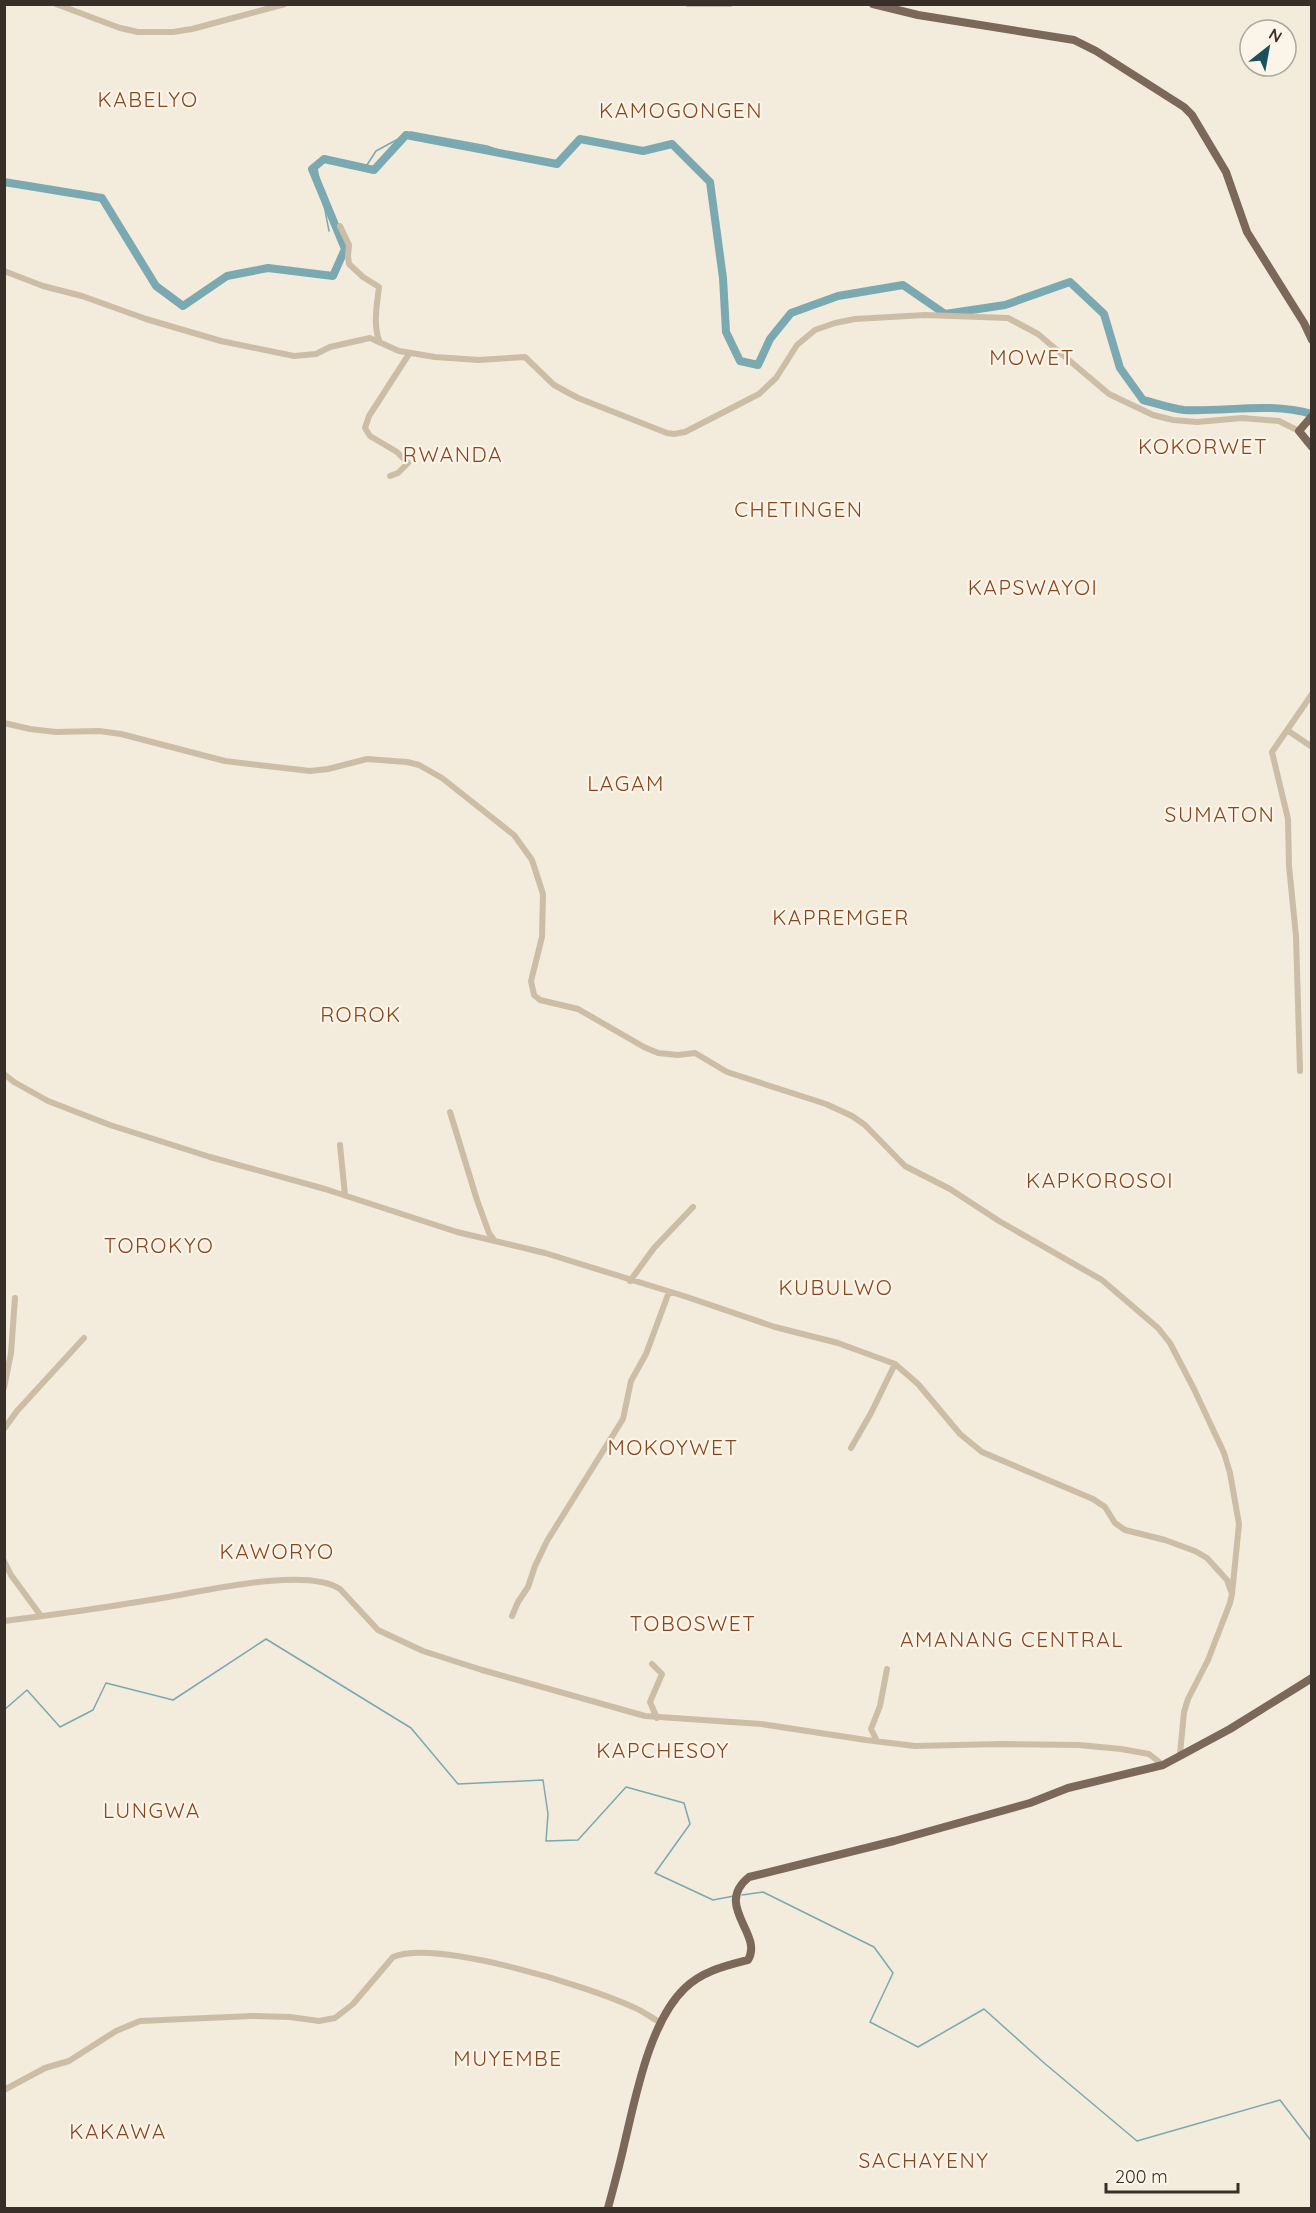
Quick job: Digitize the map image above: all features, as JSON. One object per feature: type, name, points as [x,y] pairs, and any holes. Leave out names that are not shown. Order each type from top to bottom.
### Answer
[{"type":"main road","points":[[873,4],[918,15],[1074,40],[1096,51],[1184,107],[1205,134],[1226,172],[1247,232],[1279,281],[1311,338]]},
{"type":"main road","points":[[1311,416],[1299,430],[1311,447]]},
{"type":"main road","points":[[608,2208],[642,2070],[661,2023],[676,1999],[689,1984],[720,1966],[748,1960],[751,1947],[735,1901],[738,1889],[748,1877],[894,1841],[1030,1803],[1068,1788],[1163,1765],[1230,1729],[1311,1678]]},
{"type":"street","points":[[56,4],[120,28],[138,32],[173,32],[285,4]]},
{"type":"street","points":[[688,4],[730,4]]},
{"type":"street","points":[[340,226],[349,245],[350,264],[363,277],[379,287],[375,312],[376,334],[379,340]]},
{"type":"street","points":[[4,271],[146,319],[221,341],[294,356],[316,354],[330,347],[370,338],[409,354],[479,360],[525,357],[548,380],[562,390],[641,423],[674,434],[685,432],[759,394],[776,378],[805,336],[815,330],[835,323],[893,316],[1008,318],[1038,334],[1109,394],[1153,415],[1197,422],[1242,418],[1279,421],[1299,430]]},
{"type":"street","points":[[390,476],[398,473],[408,463],[397,452],[370,436],[365,428],[369,416],[409,354]]},
{"type":"street","points":[[1300,1071],[1296,936],[1289,866],[1288,819],[1272,758],[1275,747],[1311,694]]},
{"type":"street","points":[[4,723],[56,732],[99,731],[121,734],[225,761],[310,771],[367,759],[419,765],[442,778],[514,835],[532,860],[543,894],[541,944],[531,981],[534,994],[540,1000],[578,1009],[644,1047],[659,1053],[678,1055],[695,1053],[727,1072],[826,1104],[852,1116],[865,1125],[905,1166],[950,1189],[999,1221],[1102,1280],[1158,1328],[1170,1344],[1194,1389],[1224,1453],[1239,1524],[1232,1594],[1219,1635],[1188,1699],[1184,1712],[1180,1754]]},
{"type":"street","points":[[1287,730],[1311,747]]},
{"type":"street","points":[[4,1074],[48,1101],[110,1125],[457,1232],[545,1253],[775,1327],[838,1343],[895,1364],[918,1384],[970,1444],[1017,1468],[1093,1499],[1105,1507],[1115,1523],[1125,1530],[1165,1540],[1201,1555],[1219,1569],[1227,1580],[1232,1594]]},
{"type":"street","points":[[450,1112],[477,1200],[489,1233],[494,1240]]},
{"type":"street","points":[[340,1145],[345,1196]]},
{"type":"street","points":[[630,1281],[654,1248],[693,1207]]},
{"type":"street","points":[[512,1616],[528,1587],[547,1541],[623,1419],[634,1373],[646,1354],[669,1292]]},
{"type":"street","points":[[4,1388],[15,1298]]},
{"type":"street","points":[[4,1429],[17,1411],[84,1338]]},
{"type":"street","points":[[851,1448],[895,1364]]},
{"type":"street","points":[[4,1562],[41,1616]]},
{"type":"street","points":[[4,1622],[153,1600],[229,1586],[285,1581],[319,1581],[340,1589],[378,1630],[423,1651],[482,1671],[657,1718],[698,1718],[761,1724],[915,1746],[1079,1745],[1149,1754],[1163,1765]]},
{"type":"street","points":[[652,1664],[662,1674],[650,1702],[657,1718]]},
{"type":"street","points":[[877,1742],[871,1729],[880,1706],[887,1669]]},
{"type":"street","points":[[4,2090],[45,2068],[69,2061],[116,2031],[140,2021],[252,2016],[291,2017],[319,2021],[335,2018],[353,2004],[393,1957],[400,1954],[442,1955],[508,1966],[603,1995],[635,2007],[661,2023]]},
{"type":"waterway","points":[[329,231],[316,163],[326,162],[365,168],[376,151],[411,132],[487,146],[528,160]]},
{"type":"waterway","points":[[4,182],[102,198],[156,286],[183,306],[227,276],[268,268],[333,276],[345,249],[312,169],[324,159],[374,170],[406,135],[557,164],[580,139],[643,151],[672,144],[710,182],[723,278],[726,332],[740,361],[758,365],[770,339],[791,313],[838,296],[903,285],[945,314],[1005,305],[1070,282],[1104,314],[1120,368],[1143,400],[1184,410],[1264,408],[1296,410],[1312,414]]},
{"type":"waterway","points":[[4,1710],[27,1690],[60,1727],[93,1710],[106,1683],[173,1700],[266,1639],[411,1728],[458,1784],[543,1780],[548,1814],[546,1841],[578,1840],[626,1787],[684,1803],[690,1824],[655,1873],[713,1900],[734,1896]]},
{"type":"waterway","points":[[742,1895],[763,1892],[874,1947],[893,1973],[870,2022],[918,2047],[984,2009],[1137,2141],[1280,2100],[1312,2142]]},
{"type":"district","name":"KABELYO","points":[[148,100]]},
{"type":"district","name":"KAMOGONGEN","points":[[681,111]]},
{"type":"district","name":"MOWET","points":[[1032,358]]},
{"type":"district","name":"KOKORWET","points":[[1203,447]]},
{"type":"district","name":"RWANDA","points":[[453,455]]},
{"type":"district","name":"CHETINGEN","points":[[799,510]]},
{"type":"district","name":"KAPSWAYOI","points":[[1033,588]]},
{"type":"district","name":"LAGAM","points":[[626,784]]},
{"type":"district","name":"SUMATON","points":[[1220,815]]},
{"type":"district","name":"KAPREMGER","points":[[841,918]]},
{"type":"district","name":"ROROK","points":[[361,1015]]},
{"type":"district","name":"KAPKOROSOI","points":[[1100,1181]]},
{"type":"district","name":"TOROKYO","points":[[159,1246]]},
{"type":"district","name":"KUBULWO","points":[[836,1288]]},
{"type":"district","name":"MOKOYWET","points":[[673,1448]]},
{"type":"district","name":"KAWORYO","points":[[277,1552]]},
{"type":"district","name":"TOBOSWET","points":[[693,1624]]},
{"type":"district","name":"AMANANG CENTRAL","points":[[1012,1640]]},
{"type":"district","name":"KAPCHESOY","points":[[663,1751]]},
{"type":"district","name":"LUNGWA","points":[[152,1811]]},
{"type":"district","name":"MUYEMBE","points":[[508,2059]]},
{"type":"district","name":"KAKAWA","points":[[118,2132]]},
{"type":"district","name":"SACHAYENY","points":[[924,2161]]}]
